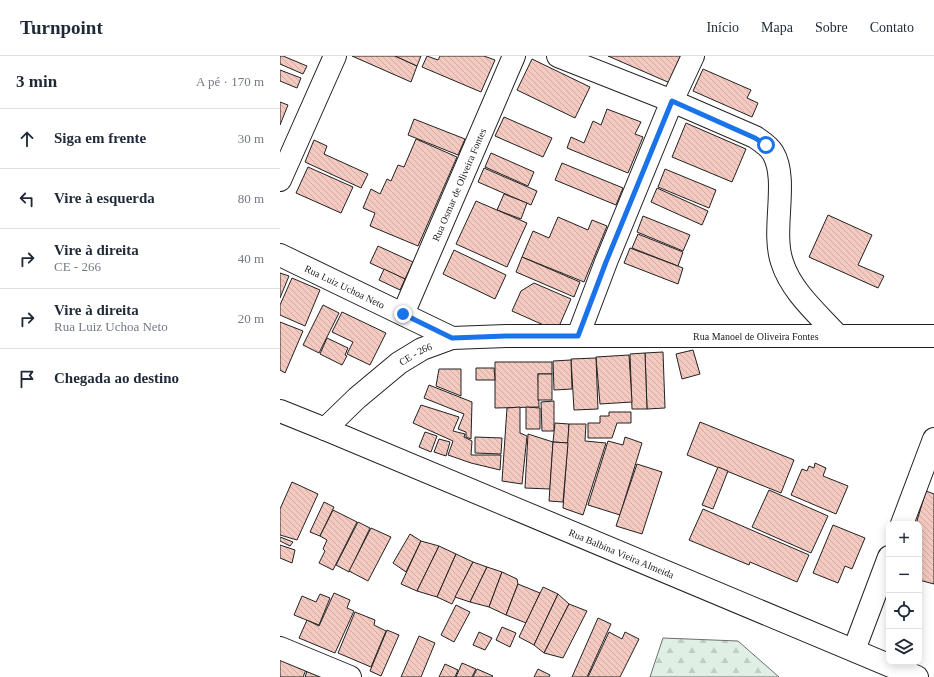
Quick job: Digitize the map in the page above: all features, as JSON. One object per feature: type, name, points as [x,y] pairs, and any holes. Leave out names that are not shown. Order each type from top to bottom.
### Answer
[{"type":"street","points":[[280,180],[335,56]]},
{"type":"street","name":"Rua Osmar de Oliveira Fontes","points":[[403,314],[514,56]]},
{"type":"street","points":[[558,56],[672,101],[755,138],[766,145],[774,154],[780,176],[778,234],[781,260],[787,276],[794,287],[837,335]]},
{"type":"street","points":[[578,336],[606,262],[692,56]]},
{"type":"street","name":"Rua Luiz Uchoa Neto","points":[[280,255],[452,338]]},
{"type":"street","name":"Rua Manoel de Oliveira Fontes","points":[[578,336],[934,336]]},
{"type":"street","name":"CE - 266","points":[[325,429],[357,398],[399,363],[422,349],[452,338],[578,336]]},
{"type":"street","name":"Rua Balbina Vieira Almeida","points":[[280,411],[917,677]]},
{"type":"street","points":[[903,521],[934,439]]},
{"type":"street","points":[[854,650],[886,565]]},
{"type":"street","points":[[280,648],[350,677]]},
{"type":"green space","points":[[663,638],[738,641],[779,677],[650,677]]},
{"type":"building","points":[[280,56],[307,66],[303,74],[280,64]]},
{"type":"building","points":[[352,56],[395,56],[417,66],[411,82]]},
{"type":"building","points":[[395,56],[421,56],[417,66]]},
{"type":"building","points":[[427,56],[438,60],[440,56],[484,56],[495,60],[481,92],[422,67]]},
{"type":"building","points":[[608,56],[682,56],[670,83]]},
{"type":"building","points":[[532,59],[590,87],[575,118],[517,90]]},
{"type":"building","points":[[703,69],[751,90],[747,98],[758,103],[752,117],[693,91]]},
{"type":"building","points":[[280,70],[301,78],[297,88],[280,81]]},
{"type":"building","points":[[280,102],[288,105],[280,125]]},
{"type":"building","points":[[607,109],[641,122],[635,134],[643,137],[628,173],[567,148],[571,137],[584,143],[593,121],[601,125]]},
{"type":"building","points":[[504,117],[552,138],[543,157],[495,136]]},
{"type":"building","points":[[414,119],[465,139],[458,155],[408,135]]},
{"type":"building","points":[[686,123],[746,149],[732,182],[672,157]]},
{"type":"building","points":[[416,139],[457,157],[418,246],[370,226],[375,213],[363,208],[371,189],[380,194],[387,179],[391,181],[398,165],[404,167]]},
{"type":"building","points":[[314,140],[327,146],[324,154],[368,174],[361,188],[305,162]]},
{"type":"building","points":[[491,153],[534,172],[528,186],[485,167]]},
{"type":"building","points":[[562,163],[623,188],[616,205],[555,180]]},
{"type":"building","points":[[308,167],[353,187],[341,213],[296,193]]},
{"type":"building","points":[[484,168],[537,191],[531,205],[478,182]]},
{"type":"building","points":[[665,169],[716,190],[709,208],[658,187]]},
{"type":"building","points":[[657,188],[708,211],[702,225],[651,202]]},
{"type":"building","points":[[504,194],[527,203],[521,219],[497,210]]},
{"type":"building","points":[[476,201],[527,223],[507,267],[456,244]]},
{"type":"building","points":[[828,215],[872,235],[858,265],[884,276],[878,288],[809,257]]},
{"type":"building","points":[[643,216],[690,235],[683,251],[637,232]]},
{"type":"building","points":[[558,217],[588,230],[592,220],[607,226],[584,282],[522,257],[533,231],[549,238]]},
{"type":"building","points":[[638,234],[683,252],[678,266],[632,248]]},
{"type":"building","points":[[378,246],[413,262],[405,279],[370,263]]},
{"type":"building","points":[[630,248],[683,268],[678,284],[624,263]]},
{"type":"building","points":[[454,250],[506,275],[495,299],[443,274]]},
{"type":"building","points":[[522,257],[580,282],[574,297],[516,272]]},
{"type":"building","points":[[384,269],[405,279],[400,290],[379,280]]},
{"type":"building","points":[[280,273],[289,276],[280,298]]},
{"type":"building","points":[[292,278],[320,290],[305,326],[280,315],[280,305]]},
{"type":"building","points":[[534,283],[571,299],[557,331],[512,311],[521,291]]},
{"type":"building","points":[[323,305],[339,313],[319,353],[303,345]]},
{"type":"building","points":[[342,312],[386,333],[370,365],[347,354],[353,342],[332,332]]},
{"type":"building","points":[[280,322],[303,331],[285,373],[280,370]]},
{"type":"building","points":[[327,338],[348,348],[345,355],[347,356],[342,365],[320,354]]},
{"type":"building","points":[[693,350],[700,374],[682,379],[676,354]]},
{"type":"building","points":[[663,352],[665,408],[647,409],[645,353]]},
{"type":"building","points":[[645,353],[647,409],[632,409],[630,354]]},
{"type":"building","points":[[629,355],[632,402],[600,404],[596,357]]},
{"type":"building","points":[[596,358],[598,409],[574,410],[571,359]]},
{"type":"building","points":[[571,360],[572,389],[554,390],[553,361]]},
{"type":"building","points":[[495,362],[552,362],[552,374],[538,374],[539,407],[495,408]]},
{"type":"building","points":[[476,368],[494,368],[495,380],[476,380]]},
{"type":"building","points":[[439,369],[461,369],[461,396],[436,386]]},
{"type":"building","points":[[538,374],[552,374],[552,400],[538,400]]},
{"type":"building","points":[[429,385],[472,402],[471,439],[466,437],[466,432],[458,429],[464,414],[424,398]]},
{"type":"building","points":[[554,401],[554,431],[542,431],[541,402]]},
{"type":"building","points":[[421,405],[459,417],[453,431],[465,434],[464,437],[472,441],[471,455],[501,455],[500,470],[471,463],[448,455],[453,441],[413,423]]},
{"type":"building","points":[[520,407],[520,433],[527,436],[522,484],[502,481],[507,408]]},
{"type":"building","points":[[526,407],[540,408],[540,429],[526,429]]},
{"type":"building","points":[[609,412],[631,412],[631,423],[617,423],[612,438],[588,438],[588,423],[600,423],[600,416],[609,416]]},
{"type":"building","points":[[700,422],[794,460],[781,493],[687,455]]},
{"type":"building","points":[[555,423],[569,424],[568,443],[553,442]]},
{"type":"building","points":[[569,424],[586,424],[585,441],[606,443],[583,515],[563,508]]},
{"type":"building","points":[[425,432],[437,436],[431,452],[419,447]]},
{"type":"building","points":[[528,434],[553,442],[550,489],[525,488]]},
{"type":"building","points":[[475,437],[502,438],[501,454],[475,453]]},
{"type":"building","points":[[625,437],[642,443],[620,515],[588,505],[608,441],[623,445]]},
{"type":"building","points":[[439,439],[450,442],[446,456],[434,452]]},
{"type":"building","points":[[553,442],[568,443],[563,502],[549,501]]},
{"type":"building","points":[[815,463],[826,468],[823,476],[848,486],[836,514],[791,495],[802,469],[807,471],[809,466],[814,468]]},
{"type":"building","points":[[637,464],[662,472],[642,534],[616,526]]},
{"type":"building","points":[[718,467],[728,471],[713,509],[702,505]]},
{"type":"building","points":[[292,482],[318,494],[297,540],[280,535],[280,509]]},
{"type":"building","points":[[769,490],[828,516],[811,553],[752,527]]},
{"type":"building","points":[[926,491],[934,494],[934,584],[922,581],[922,521],[917,521]]},
{"type":"building","points":[[324,502],[334,507],[320,536],[310,532]]},
{"type":"building","points":[[703,509],[809,555],[797,582],[750,562],[749,565],[689,540]]},
{"type":"building","points":[[333,510],[357,522],[333,570],[319,563],[325,551],[323,549],[327,540],[320,536]]},
{"type":"building","points":[[358,522],[370,528],[349,572],[336,565]]},
{"type":"building","points":[[833,525],[865,538],[852,569],[845,566],[838,583],[813,573]]},
{"type":"building","points":[[371,528],[391,537],[368,581],[349,571]]},
{"type":"building","points":[[410,534],[421,541],[406,572],[393,563]]},
{"type":"building","points":[[280,537],[293,542],[290,546],[280,541]]},
{"type":"building","points":[[421,541],[439,546],[417,591],[401,584]]},
{"type":"building","points":[[280,545],[295,550],[292,563],[280,558]]},
{"type":"building","points":[[439,546],[456,554],[437,597],[417,591]]},
{"type":"building","points":[[456,554],[473,562],[452,604],[437,597]]},
{"type":"building","points":[[473,562],[487,567],[470,602],[455,597]]},
{"type":"building","points":[[487,567],[502,572],[489,607],[470,602]]},
{"type":"building","points":[[502,572],[517,579],[518,584],[506,615],[489,607]]},
{"type":"building","points":[[518,584],[540,593],[526,623],[506,615]]},
{"type":"building","points":[[543,587],[558,594],[534,645],[519,637]]},
{"type":"building","points":[[334,593],[350,600],[347,608],[354,611],[335,653],[299,638],[307,620],[319,626]]},
{"type":"building","points":[[320,594],[330,598],[319,625],[294,615],[302,596],[316,602]]},
{"type":"building","points":[[558,594],[569,604],[544,653],[534,645]]},
{"type":"building","points":[[569,604],[587,611],[563,658],[544,653]]},
{"type":"building","points":[[456,605],[470,612],[454,642],[441,635]]},
{"type":"building","points":[[355,612],[375,620],[374,625],[386,631],[371,667],[338,653]]},
{"type":"building","points":[[598,618],[611,624],[587,677],[572,677]]},
{"type":"building","points":[[502,627],[516,633],[510,647],[496,640]]},
{"type":"building","points":[[387,630],[399,635],[381,676],[370,671]]},
{"type":"building","points":[[479,632],[492,638],[485,650],[473,645]]},
{"type":"building","points":[[609,632],[622,639],[625,632],[639,639],[620,677],[588,677]]},
{"type":"building","points":[[419,636],[435,643],[421,677],[401,677]]},
{"type":"building","points":[[280,654],[306,670],[303,677],[280,677]]},
{"type":"building","points":[[462,663],[476,669],[472,677],[456,677]]},
{"type":"building","points":[[445,664],[458,670],[455,677],[439,677]]},
{"type":"building","points":[[309,666],[335,677],[305,677]]},
{"type":"building","points":[[477,669],[493,676],[473,677]]},
{"type":"building","points":[[538,669],[550,675],[549,677],[534,677]]},
{"type":"route","points":[[403,314],[452,338],[578,336],[606,262],[672,101],[755,138],[766,145]]}]
